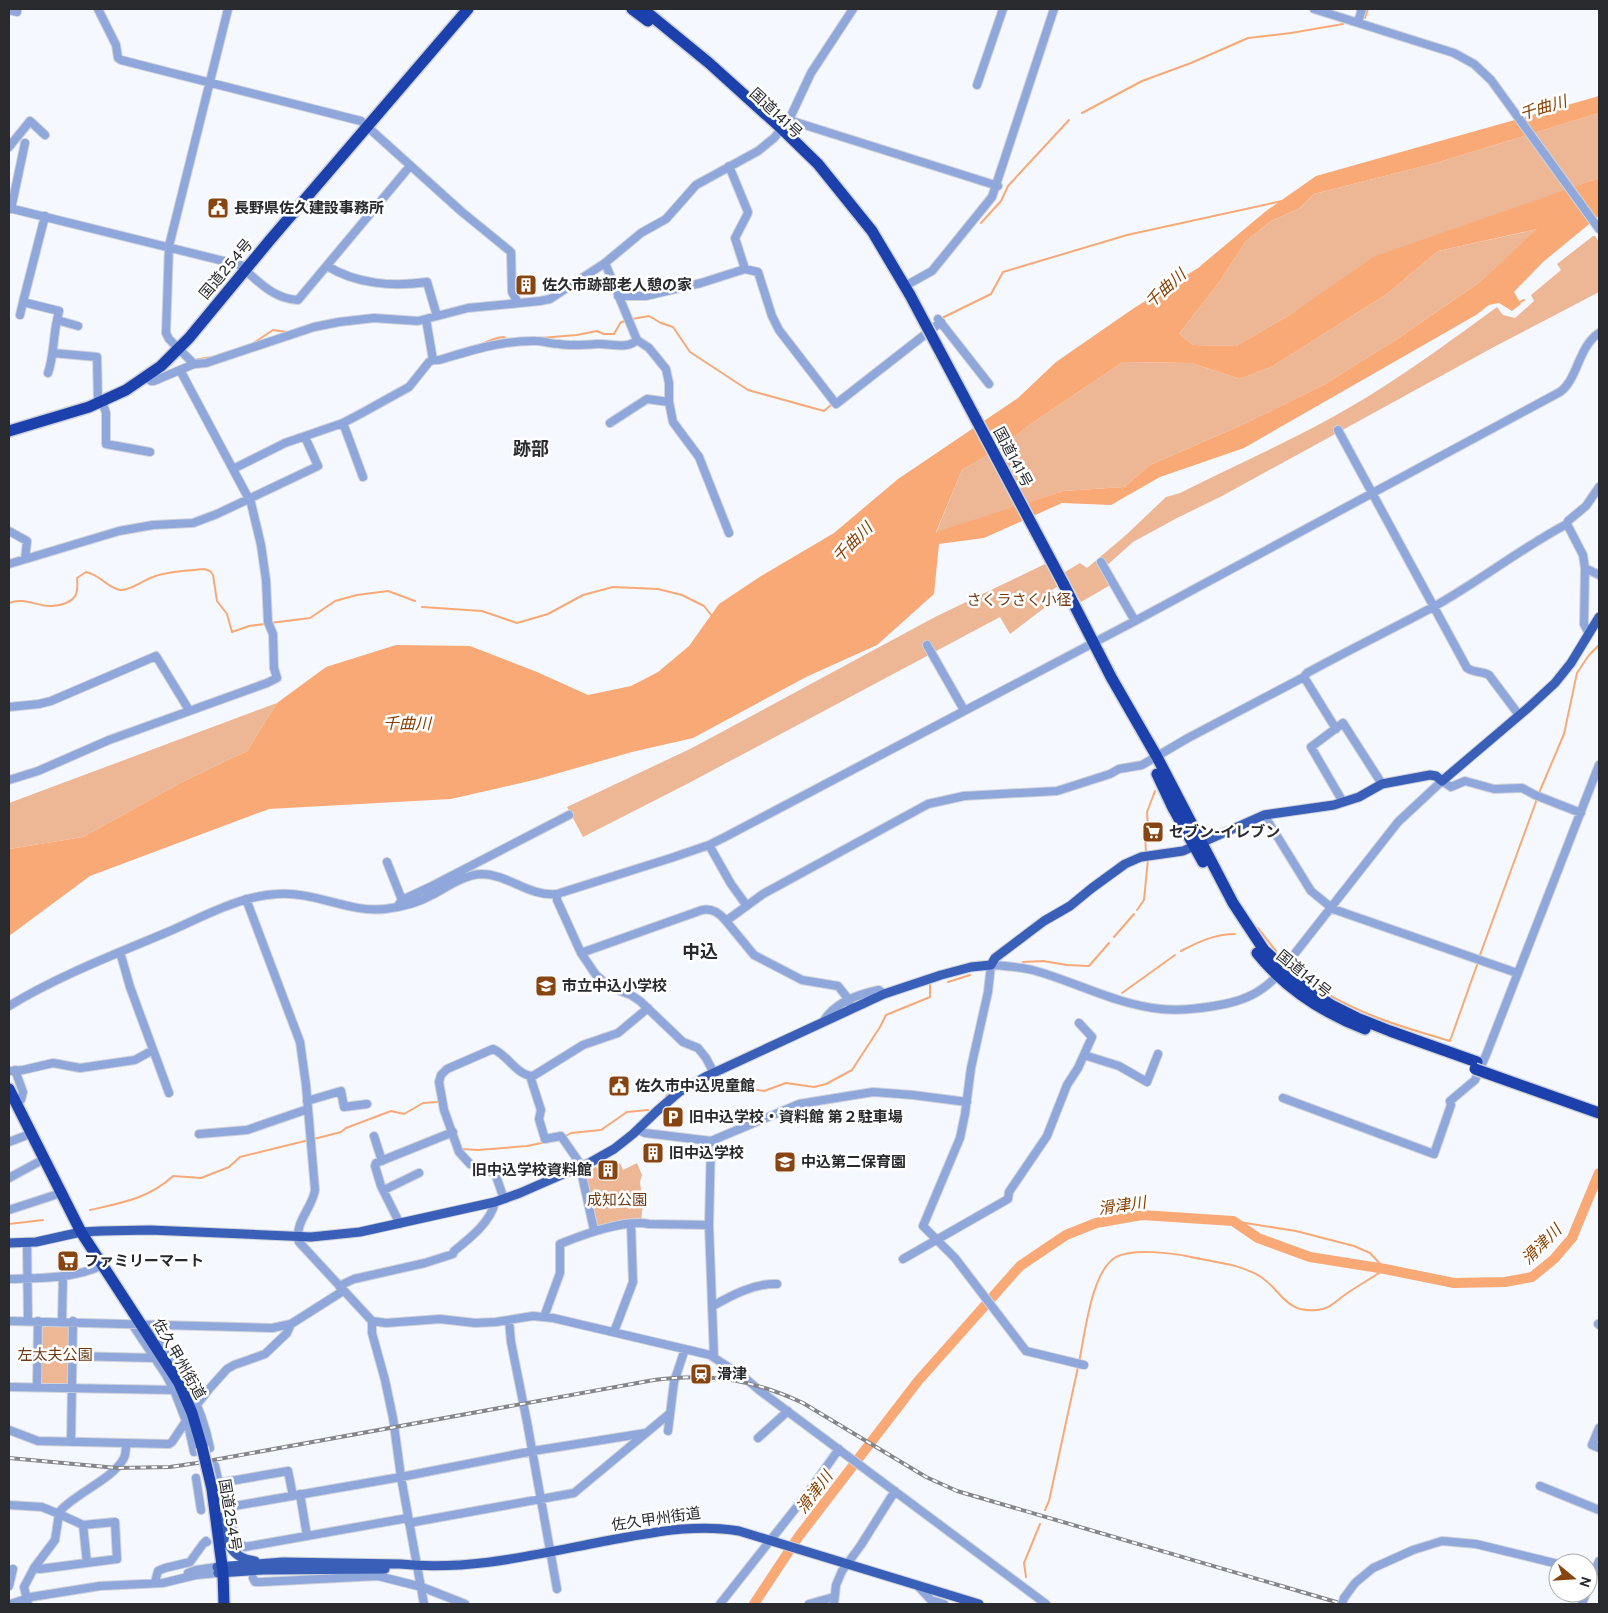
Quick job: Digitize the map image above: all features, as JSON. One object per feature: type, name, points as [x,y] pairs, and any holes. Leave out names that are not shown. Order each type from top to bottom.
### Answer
[{"type":"highway","name":"国道254号","points":[[9,431],[53,419],[100,402],[146,377],[178,349],[367,126],[462,9]]},
{"type":"highway","name":"国道254号","points":[[420,62],[468,9]]},
{"type":"highway","name":"国道141号","points":[[632,9],[783,127]]},
{"type":"highway","name":"国道141号","points":[[643,9],[783,127],[827,185],[886,252],[908,290],[1094,642],[1244,936],[1260,956],[1281,972],[1317,1006],[1340,1018],[1386,1038],[1599,1105]]},
{"type":"highway","name":"国道141号","points":[[1198,845],[1209,857],[1253,936],[1281,972]]},
{"type":"highway","name":"国道141号","points":[[1476,1065],[1599,1113]]},
{"type":"highway","name":"佐久甲州街道","points":[[9,1088],[30,1134],[81,1232],[179,1383],[192,1413],[212,1489],[220,1570]]},
{"type":"highway","name":"国道254号","points":[[220,1570],[224,1604]]},
{"type":"main road","points":[[9,1244],[27,1243],[81,1232],[150,1230],[298,1236],[343,1235],[400,1224],[504,1199],[580,1167],[614,1150],[678,1092],[714,1073],[824,1022],[851,1004],[942,975],[978,966],[991,965],[995,958],[1044,921],[1070,906],[1125,864],[1141,857],[1183,851],[1264,815],[1343,802],[1370,792],[1382,784],[1430,775],[1436,776],[1442,781],[1555,683],[1599,617]]},
{"type":"main road","points":[[212,1489],[228,1544],[234,1553],[249,1560],[283,1562]]},
{"type":"main road","name":"佐久甲州街道","points":[[220,1570],[401,1569],[417,1566],[489,1562],[689,1528],[727,1529],[848,1564],[974,1604]]},
{"type":"main road","name":"佐久甲州街道","points":[[220,1570],[283,1562],[417,1566]]},
{"type":"street","points":[[9,10],[17,12],[17,9]]},
{"type":"street","points":[[98,9],[116,45],[118,58],[121,60],[361,121],[462,212],[511,252],[512,292],[518,303]]},
{"type":"street","points":[[194,364],[178,349],[166,333],[169,246],[228,9]]},
{"type":"street","points":[[146,377],[154,381],[194,364],[206,363],[314,327],[339,322],[374,318],[411,321],[468,308],[550,299],[605,263],[641,233],[666,219],[696,185],[758,151],[783,127],[811,73],[854,9]]},
{"type":"street","points":[[977,85],[1003,9]]},
{"type":"street","points":[[908,290],[932,270],[990,201],[998,186],[1054,9]]},
{"type":"street","points":[[1314,9],[1462,56],[1481,69],[1500,92],[1599,228]]},
{"type":"street","points":[[1358,22],[1362,9]]},
{"type":"street","points":[[9,147],[30,122],[45,135]]},
{"type":"street","points":[[783,127],[998,186]]},
{"type":"street","points":[[25,143],[10,208],[164,247],[169,246],[246,268],[274,295],[290,300],[298,300],[410,166]]},
{"type":"street","points":[[729,166],[748,212],[735,238],[745,269]]},
{"type":"street","points":[[20,315],[45,216]]},
{"type":"street","points":[[605,263],[637,340],[649,348],[666,369],[673,422],[699,457],[729,533]]},
{"type":"street","points":[[326,266],[339,273],[376,284],[410,285],[427,282],[433,360]]},
{"type":"street","points":[[618,296],[646,296],[700,283],[745,269],[758,272],[772,316],[779,330],[834,401],[939,321],[989,384]]},
{"type":"street","points":[[23,302],[59,311],[54,335],[53,360],[48,373]]},
{"type":"street","points":[[57,320],[78,326]]},
{"type":"street","points":[[9,1006],[64,977],[120,952],[246,900],[263,895],[288,893],[307,895],[358,909],[376,909],[417,902],[477,874],[497,876],[527,890],[544,894],[557,894],[709,845],[1135,621],[1560,392],[1566,386],[1589,341],[1599,333]]},
{"type":"street","points":[[233,469],[286,443],[343,423],[409,387],[429,362],[433,360],[511,342],[537,341],[579,345],[603,343],[627,345],[637,340]]},
{"type":"street","points":[[53,353],[97,357],[100,402],[106,413],[106,444],[150,452]]},
{"type":"street","points":[[9,780],[109,740],[277,678],[274,668],[275,643],[270,624],[261,545],[248,498],[180,370]]},
{"type":"street","points":[[610,423],[647,399],[669,402]]},
{"type":"street","points":[[343,423],[363,477]]},
{"type":"street","points":[[1338,430],[1467,668],[1471,671],[1485,672],[1489,675],[1519,716]]},
{"type":"street","points":[[9,564],[119,531],[153,525],[193,522],[217,514],[318,466],[305,437]]},
{"type":"street","points":[[726,921],[763,894],[928,804],[964,796],[1057,791],[1110,774],[1119,769],[1142,765],[1188,738],[1304,677],[1307,673],[1434,606],[1489,573],[1524,549],[1567,524],[1586,506],[1599,487]]},
{"type":"street","points":[[1567,524],[1583,556],[1585,568],[1584,624],[1590,632]]},
{"type":"street","points":[[9,531],[27,540],[25,559]]},
{"type":"street","points":[[1101,562],[1135,621]]},
{"type":"street","points":[[1585,568],[1599,574]]},
{"type":"street","points":[[927,645],[964,710]]},
{"type":"street","points":[[9,708],[51,701],[156,656],[189,710]]},
{"type":"street","points":[[1304,677],[1336,728]]},
{"type":"street","points":[[1343,802],[1311,747],[1344,723],[1382,784]]},
{"type":"street","points":[[1283,1098],[1434,1154],[1451,1105],[1450,1101],[1475,1080],[1486,1055],[1599,765]]},
{"type":"street","points":[[1080,1364],[1026,1351],[955,1258],[923,1226],[960,1138],[971,1068],[988,992],[991,965],[1032,970],[1131,1003],[1167,1010],[1195,1009],[1247,998],[1263,989],[1281,972],[1398,822],[1442,781],[1451,788],[1465,781],[1494,790],[1522,788],[1581,813]]},
{"type":"street","points":[[399,904],[569,815]]},
{"type":"street","points":[[1264,815],[1311,891],[1332,907],[1517,973]]},
{"type":"street","points":[[709,845],[731,884],[747,906]]},
{"type":"street","points":[[387,862],[399,904]]},
{"type":"street","points":[[557,894],[581,954],[588,966],[610,987],[631,995],[648,1008],[683,1042],[701,1051],[714,1073]]},
{"type":"street","points":[[246,900],[300,1042],[315,1183],[314,1194],[300,1225],[298,1236],[302,1246],[372,1321],[386,1323],[440,1319],[475,1323],[496,1322],[524,1316],[544,1317],[714,1357],[746,1378],[840,1451],[1046,1604]]},
{"type":"street","points":[[581,954],[702,910],[710,909],[716,911],[726,921],[754,955],[802,980],[838,986],[851,1004]]},
{"type":"street","points":[[120,952],[153,1050],[170,1093]]},
{"type":"street","points":[[530,1076],[583,1045],[618,1033],[648,1008]]},
{"type":"street","points":[[903,1259],[1008,1198],[1009,1192],[1048,1136],[1067,1085],[1092,1037],[1080,1023]]},
{"type":"street","points":[[504,1199],[495,1173],[467,1162],[459,1152],[443,1105],[439,1082],[441,1075],[447,1069],[493,1049],[530,1076],[541,1110],[539,1119],[545,1139],[561,1136],[579,1162],[594,1230]]},
{"type":"street","points":[[15,1102],[21,1100],[24,1092],[12,1071],[53,1063],[80,1068],[125,1062],[135,1060],[153,1050]]},
{"type":"street","points":[[1084,1055],[1119,1066],[1147,1082],[1158,1054]]},
{"type":"street","points":[[199,1134],[247,1130],[341,1091],[344,1107],[367,1104]]},
{"type":"street","points":[[638,1130],[645,1133],[711,1141],[799,1104],[873,1092],[967,1102]]},
{"type":"street","points":[[400,1224],[375,1166],[382,1161],[452,1132]]},
{"type":"street","points":[[9,1142],[30,1134]]},
{"type":"street","points":[[374,1136],[382,1161]]},
{"type":"street","points":[[711,1141],[709,1225],[714,1357]]},
{"type":"street","points":[[9,1178],[44,1159]]},
{"type":"street","points":[[384,1190],[419,1173]]},
{"type":"street","points":[[9,1210],[61,1193]]},
{"type":"street","points":[[9,1321],[73,1321],[272,1328],[291,1324],[354,1279],[424,1263],[453,1254],[454,1250],[479,1230],[495,1202]]},
{"type":"street","points":[[544,1317],[558,1279],[561,1257],[560,1244],[594,1230],[641,1222],[649,1224],[709,1225]]},
{"type":"street","points":[[614,1332],[633,1282],[631,1224]]},
{"type":"street","points":[[27,1243],[28,1321]]},
{"type":"street","points":[[9,1279],[63,1277],[88,1272],[103,1265]]},
{"type":"street","points":[[62,1321],[63,1277]]},
{"type":"street","points":[[713,1306],[739,1292],[777,1284]]},
{"type":"street","points":[[509,1320],[511,1342],[533,1451],[557,1589]]},
{"type":"street","points":[[37,1388],[38,1321]]},
{"type":"street","points":[[71,1442],[73,1321]]},
{"type":"street","points":[[372,1321],[372,1333],[393,1418],[401,1477],[424,1604]]},
{"type":"street","points":[[142,1324],[155,1358],[174,1390],[202,1449]]},
{"type":"street","points":[[142,1324],[155,1332],[181,1371],[196,1405],[202,1449]]},
{"type":"street","points":[[196,1405],[227,1369],[265,1354],[287,1333],[291,1324]]},
{"type":"street","points":[[668,1431],[676,1374],[685,1349]]},
{"type":"street","points":[[73,1356],[155,1358]]},
{"type":"street","points":[[9,1387],[174,1390]]},
{"type":"street","points":[[758,1438],[788,1411]]},
{"type":"street","points":[[215,1466],[212,1489],[229,1507],[232,1539],[241,1545],[251,1546],[574,1493],[669,1414]]},
{"type":"street","points":[[9,1430],[38,1441],[169,1444],[187,1420]]},
{"type":"street","points":[[1599,1428],[1592,1445],[1599,1448]]},
{"type":"street","points":[[229,1507],[401,1477],[533,1451],[642,1432],[646,1433]]},
{"type":"street","points":[[27,1601],[24,1587],[34,1568],[55,1540],[60,1514],[64,1507],[117,1468],[125,1456],[126,1443]]},
{"type":"street","points":[[720,1604],[840,1451]]},
{"type":"street","points":[[212,1489],[288,1471],[307,1536]]},
{"type":"street","points":[[196,1478],[201,1510]]},
{"type":"street","points":[[1540,1486],[1599,1510]]},
{"type":"street","points":[[809,1604],[834,1601],[838,1579],[895,1491]]},
{"type":"street","points":[[9,1505],[42,1507],[83,1525],[115,1522],[117,1559],[40,1569],[34,1568]]},
{"type":"street","points":[[83,1525],[87,1563]]},
{"type":"street","points":[[1343,1601],[1354,1583],[1373,1568],[1413,1550],[1442,1541],[1476,1544],[1548,1562]]},
{"type":"street","points":[[155,1582],[158,1571],[190,1562],[203,1544],[207,1542]]},
{"type":"street","points":[[251,1546],[252,1556]]},
{"type":"street","points":[[13,1569],[9,1586],[24,1587]]},
{"type":"street","points":[[11,1604],[100,1586],[176,1580],[196,1570],[220,1570]]},
{"type":"street","points":[[253,1578],[255,1582],[261,1582],[378,1576],[422,1588],[465,1604]]},
{"type":"street","points":[[917,1585],[931,1600],[944,1604]]},
{"type":"green space","points":[[1599,113],[1599,178],[1491,217],[1293,313],[1236,346],[1193,345],[1179,334],[1220,281],[1246,241],[1271,221],[1300,208],[1314,194],[1436,163]]},
{"type":"green space","points":[[1538,229],[1480,282],[1394,341],[1325,384],[1244,424],[1150,465],[1124,487],[1063,491],[936,533],[962,470],[1004,445],[1028,426],[1123,362],[1191,363],[1240,379],[1273,366],[1387,294],[1438,251]]},
{"type":"green space","name":"さくラさく小径","points":[[1593,236],[1599,242],[1599,292],[1492,348],[1222,496],[1133,542],[1104,568],[1112,584],[1081,602],[1068,580],[1052,590],[1056,599],[1010,634],[1000,617],[687,784],[583,837],[567,807],[692,748],[935,617],[1047,563],[1055,578],[1080,563],[1087,568],[1126,535],[1166,497],[1180,493],[1253,458],[1349,408],[1451,341],[1497,307],[1503,315],[1515,318],[1534,301],[1531,295],[1561,270],[1557,264]]},
{"type":"green space","points":[[277,703],[247,751],[184,781],[83,837],[9,849],[9,803]]},
{"type":"green space","name":"成知公園","points":[[620,1163],[623,1170],[637,1163],[642,1175],[640,1182],[643,1204],[641,1221],[596,1227],[584,1172],[596,1167],[603,1178],[617,1171],[616,1167]]},
{"type":"green space","name":"左太夫公園","points":[[41,1324],[70,1326],[70,1384],[67,1386],[40,1386]]},
{"type":"water","name":"千曲川","points":[[1599,96],[1599,113],[1436,163],[1314,194],[1300,208],[1271,221],[1246,241],[1220,281],[1179,334],[1193,345],[1236,346],[1293,313],[1373,257],[1599,178],[1599,216],[1543,262],[1514,292],[1521,304],[1512,311],[1499,303],[1489,305],[1476,315],[1244,448],[1160,477],[1111,505],[1062,503],[984,538],[939,544],[934,594],[877,645],[806,677],[693,738],[632,752],[538,779],[451,799],[269,809],[90,876],[9,936],[9,849],[83,837],[184,781],[247,751],[277,703],[326,667],[396,645],[470,646],[537,672],[588,695],[631,686],[658,672],[689,646],[719,604],[761,576],[834,533],[898,479],[1018,398],[1056,362],[1134,308],[1198,268],[1266,211],[1316,176]],"holes":[[[1537,229],[1480,282],[1394,341],[1325,384],[1244,424],[1150,465],[1124,487],[1063,491],[936,532],[962,470],[1004,445],[1028,426],[1123,362],[1191,363],[1240,379],[1273,366],[1387,294],[1438,251]]]},
{"type":"waterway","points":[[1365,18],[1368,9]]},
{"type":"waterway","points":[[1082,113],[1142,81],[1191,63],[1248,38],[1343,24]]},
{"type":"waterway","points":[[981,223],[1001,201],[1008,186],[1069,120]]},
{"type":"waterway","points":[[942,318],[991,294],[1003,272],[1127,235],[1282,201]]},
{"type":"waterway","points":[[1520,302],[1524,300]]},
{"type":"waterway","points":[[632,319],[649,316],[673,327],[690,352],[748,390],[824,411],[832,404]]},
{"type":"waterway","points":[[540,338],[577,335],[597,331],[604,334],[614,334],[621,322],[627,321]]},
{"type":"waterway","points":[[252,344],[273,330],[287,332]]},
{"type":"waterway","points":[[480,345],[498,338],[504,337],[506,340]]},
{"type":"waterway","points":[[194,360],[212,357]]},
{"type":"waterway","points":[[9,603],[23,601],[50,606],[66,603],[75,596],[77,578],[86,572],[96,576],[115,589],[124,590],[159,575],[204,569],[210,571],[213,575],[217,601],[227,614],[232,632],[249,626],[265,624]]},
{"type":"waterway","points":[[422,607],[482,611],[517,623],[548,614],[583,595],[613,587],[658,589],[682,595],[704,606],[712,616]]},
{"type":"waterway","points":[[270,623],[310,618],[335,601],[357,595],[388,591],[415,601]]},
{"type":"waterway","points":[[1539,793],[1564,734],[1577,673],[1589,655],[1599,645]]},
{"type":"waterway","points":[[1146,852],[1147,812],[1155,791]]},
{"type":"waterway","points":[[1480,955],[1537,799]]},
{"type":"waterway","points":[[1137,910],[1144,900],[1148,859]]},
{"type":"waterway","points":[[1114,937],[1134,914]]},
{"type":"waterway","points":[[1258,928],[1276,951]]},
{"type":"waterway","points":[[1181,951],[1207,939],[1235,934]]},
{"type":"waterway","points":[[1023,962],[1043,961],[1089,966],[1109,943]]},
{"type":"waterway","points":[[1122,993],[1175,955]]},
{"type":"waterway","points":[[1297,971],[1321,990],[1352,1007],[1400,1026],[1450,1041],[1477,965]]},
{"type":"waterway","points":[[948,982],[970,975]]},
{"type":"waterway","points":[[712,1082],[764,1091],[786,1083],[814,1087],[826,1084],[852,1070],[886,1015],[930,997],[930,985]]},
{"type":"waterway","points":[[666,1096],[673,1090]]},
{"type":"waterway","points":[[314,1139],[341,1132],[346,1128],[391,1111],[404,1114],[423,1103],[438,1102]]},
{"type":"waterway","points":[[564,1137],[571,1133],[601,1130],[627,1112],[648,1110]]},
{"type":"waterway","points":[[90,1210],[145,1195],[173,1176],[201,1178],[229,1167],[240,1157],[309,1140]]},
{"type":"waterway","points":[[461,1149],[478,1150],[527,1146],[546,1142]]},
{"type":"waterway","name":"滑津川","points":[[754,1604],[799,1536],[918,1381],[1020,1266],[1066,1235],[1096,1223],[1142,1215],[1233,1221],[1258,1238],[1310,1257],[1385,1269],[1454,1283],[1505,1282],[1532,1277],[1554,1259],[1572,1238],[1599,1173]]},
{"type":"waterway","points":[[9,1224],[43,1220]]},
{"type":"waterway","points":[[1079,1362],[1095,1289],[1107,1264],[1123,1254],[1142,1252],[1183,1255],[1236,1266],[1261,1277],[1291,1305],[1306,1310],[1317,1310],[1329,1306],[1385,1269],[1370,1253],[1354,1246],[1296,1231],[1233,1221]]},
{"type":"waterway","points":[[1045,1510],[1049,1501],[1078,1367]]},
{"type":"waterway","points":[[1026,1577],[1024,1563],[1040,1524]]},
{"type":"railway","points":[[9,1458],[117,1468],[170,1467],[654,1380],[694,1377],[712,1378],[748,1383],[803,1403],[926,1477],[957,1491],[1343,1604]]},
{"type":"place","name":"長野県佐久建設事務所","points":[[218,208]]},
{"type":"place","name":"佐久市跡部老人憩の家","points":[[526,285]]},
{"type":"place","name":"セブン-イレブン","points":[[1153,832]]},
{"type":"place","name":"市立中込小学校","points":[[546,986]]},
{"type":"place","name":"佐久市中込児童館","points":[[619,1086]]},
{"type":"place","name":"旧中込学校・資料館 第２駐車場","points":[[673,1117]]},
{"type":"place","name":"旧中込学校","points":[[653,1153]]},
{"type":"place","name":"中込第二保育園","points":[[785,1162]]},
{"type":"place","name":"旧中込学校資料館","points":[[608,1170]]},
{"type":"place","name":"ファミリーマート","points":[[68,1261]]},
{"type":"place","name":"滑津","points":[[701,1374]]},
{"type":"district","name":"跡部","points":[[531,449]]},
{"type":"district","name":"中込","points":[[700,952]]}]
